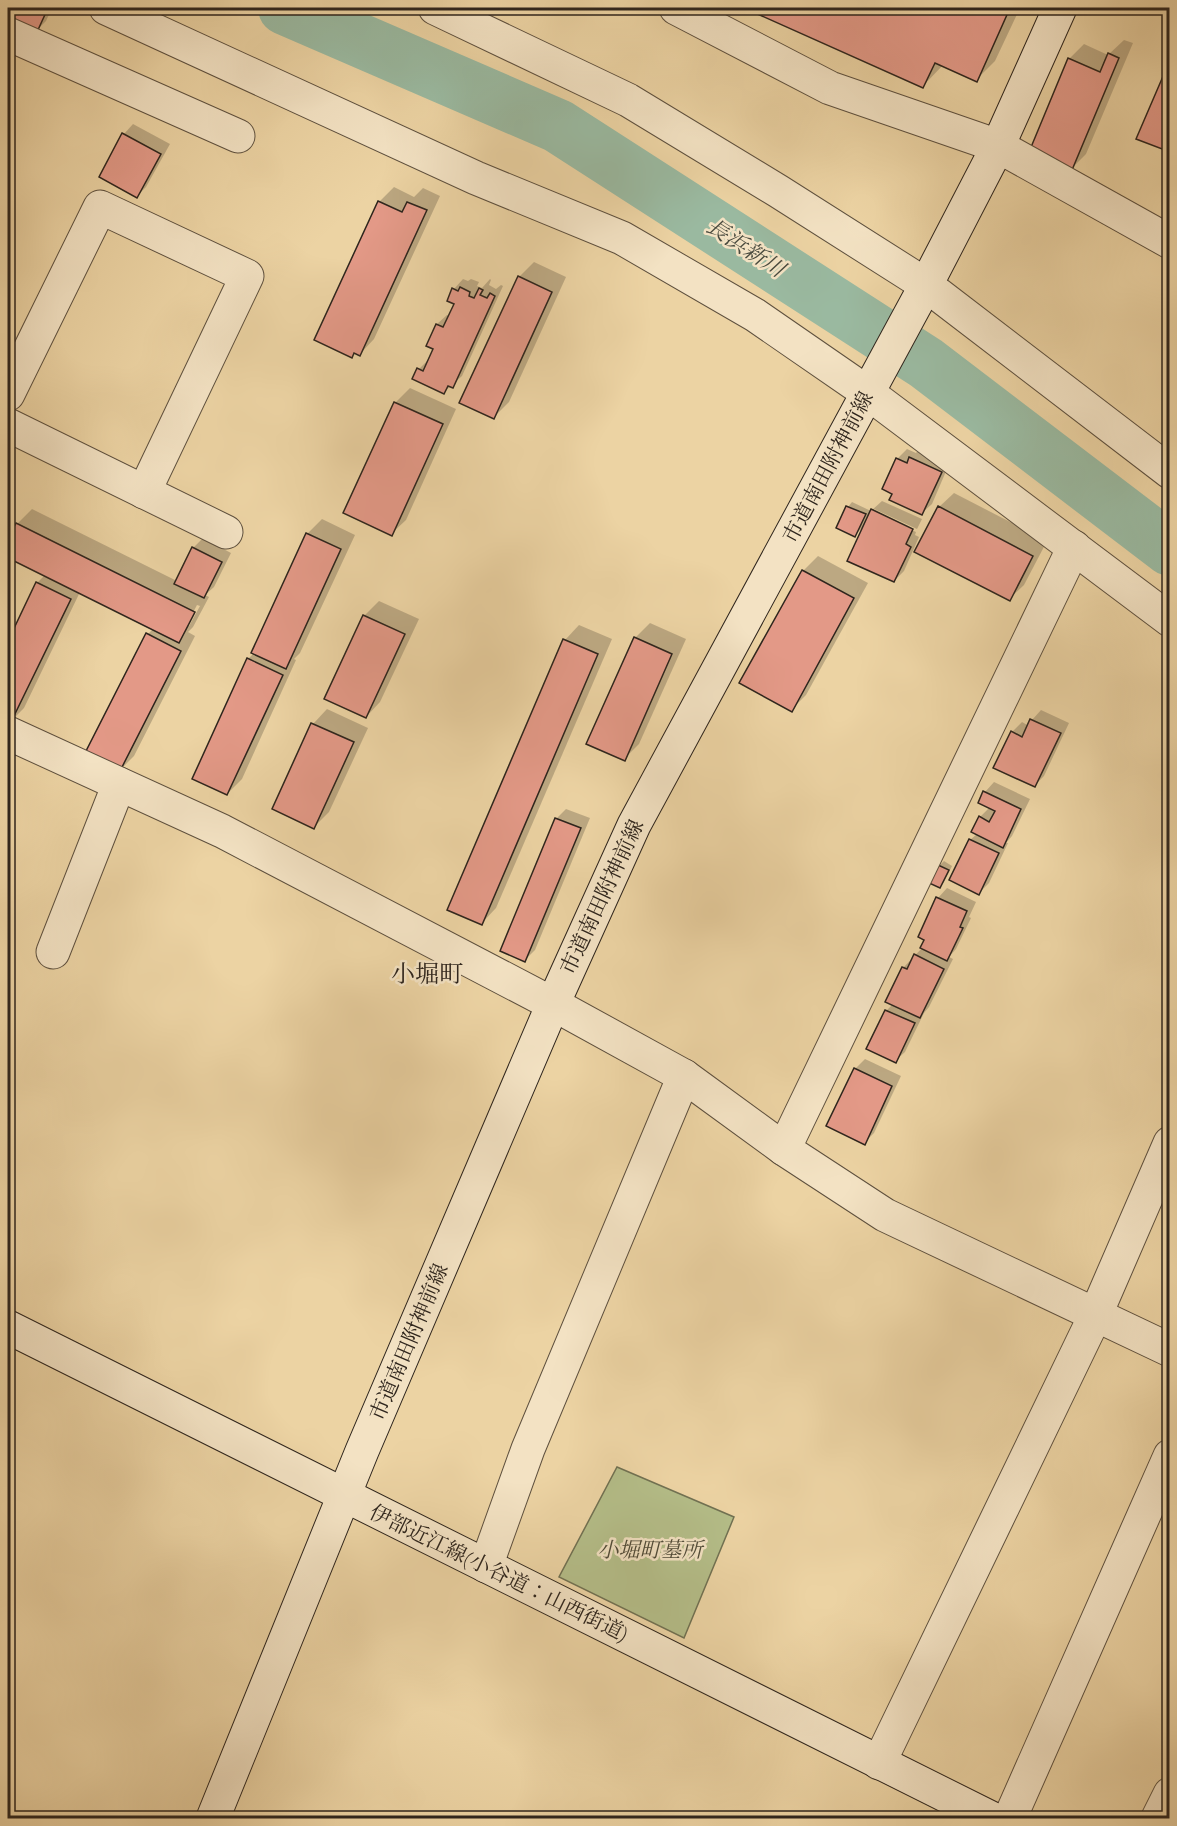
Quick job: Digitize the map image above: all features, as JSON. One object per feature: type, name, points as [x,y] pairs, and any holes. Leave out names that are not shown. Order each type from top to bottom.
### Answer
[{"type":"street","points":[[106,8],[476,178],[622,238],[755,315],[868,393],[1170,620]]},
{"type":"street","points":[[435,8],[628,100],[778,191],[926,285],[1170,472]]},
{"type":"street","points":[[676,8],[830,88],[998,146],[1170,242]]},
{"type":"street","name":"市道南田附神前線","points":[[213,1818],[343,1496],[554,1004],[634,825],[926,285],[998,146],[1060,8]]},
{"type":"street","points":[[8,34],[238,136]]},
{"type":"street","points":[[8,394],[100,207],[247,276],[144,492]]},
{"type":"street","points":[[8,425],[226,532]]},
{"type":"street","points":[[783,1149],[1074,547]]},
{"type":"street","points":[[8,733],[222,831],[554,1004],[684,1076],[783,1149],[885,1215],[1170,1350]]},
{"type":"street","points":[[52,952],[119,784]]},
{"type":"street","points":[[486,1566],[528,1449],[684,1076]]},
{"type":"street","points":[[879,1763],[1095,1316],[1170,1143]]},
{"type":"street","name":"伊部近江線(小谷道：山西街道)","points":[[8,1327],[991,1818]]},
{"type":"street","points":[[1010,1818],[1170,1456]]},
{"type":"street","points":[[1158,1818],[1170,1794]]},
{"type":"green space","name":"小堀町墓所","points":[[617,1467],[734,1517],[684,1638],[559,1577]]},
{"type":"building","points":[[8,8],[48,8],[37,32],[8,19]]},
{"type":"building","points":[[744,8],[1010,8],[977,82],[935,63],[923,88]]},
{"type":"building","points":[[1108,53],[1119,58],[1072,170],[1029,152],[1068,58],[1100,72]]},
{"type":"building","points":[[1170,60],[1170,152],[1136,139]]},
{"type":"building","points":[[122,133],[161,154],[137,198],[99,177]]},
{"type":"building","points":[[378,201],[402,212],[407,202],[427,210],[360,356],[354,353],[352,358],[314,340]]},
{"type":"building","points":[[518,276],[552,292],[494,419],[459,403]]},
{"type":"building","points":[[460,287],[470,292],[469,296],[474,298],[479,288],[483,290],[480,295],[487,298],[490,293],[495,296],[453,388],[448,386],[444,394],[412,379],[417,368],[423,371],[433,349],[426,346],[436,324],[443,327],[454,304],[447,301],[452,288],[458,291]]},
{"type":"building","points":[[394,402],[443,424],[392,536],[343,513]]},
{"type":"building","points":[[909,457],[942,472],[922,515],[889,500],[892,494],[882,489],[896,458],[907,463]]},
{"type":"building","points":[[846,506],[866,514],[855,537],[836,528]]},
{"type":"building","points":[[938,506],[1033,556],[1010,601],[914,552]]},
{"type":"building","points":[[871,509],[913,529],[906,544],[911,547],[894,582],[847,561]]},
{"type":"building","points":[[16,523],[195,612],[179,643],[8,558],[8,539]]},
{"type":"building","points":[[306,533],[341,549],[286,669],[251,653]]},
{"type":"building","points":[[192,547],[222,562],[204,598],[174,584]]},
{"type":"building","points":[[802,570],[854,598],[792,712],[739,683]]},
{"type":"building","points":[[36,582],[71,599],[10,724],[8,723],[8,641]]},
{"type":"building","points":[[363,615],[405,634],[366,718],[324,699]]},
{"type":"building","points":[[146,633],[181,651],[119,773],[84,755]]},
{"type":"building","points":[[634,637],[672,654],[625,761],[586,744]]},
{"type":"building","points":[[563,639],[598,654],[482,925],[447,910]]},
{"type":"building","points":[[247,658],[283,675],[227,795],[192,779]]},
{"type":"building","points":[[1030,719],[1061,733],[1035,787],[993,768],[1011,731],[1022,737]]},
{"type":"building","points":[[311,723],[354,742],[314,829],[272,809]]},
{"type":"building","points":[[983,791],[1021,809],[1003,848],[971,832],[979,816],[989,822],[995,811],[978,803]]},
{"type":"building","points":[[555,818],[581,828],[525,962],[500,951]]},
{"type":"building","points":[[969,839],[999,853],[979,895],[949,880]]},
{"type":"building","points":[[938,865],[949,870],[940,888],[929,883]]},
{"type":"building","points":[[936,897],[967,911],[960,927],[963,928],[947,961],[920,948],[924,940],[918,937]]},
{"type":"building","points":[[914,954],[944,969],[920,1018],[885,1002],[902,967],[907,969]]},
{"type":"building","points":[[885,1010],[915,1023],[896,1063],[866,1049]]},
{"type":"building","points":[[854,1068],[892,1086],[865,1145],[826,1126]]},
{"type":"waterway","name":"長浜新川","points":[[285,8],[558,126],[926,363],[1170,549]]},
{"type":"district","name":"小堀町","points":[[427,974]]}]
